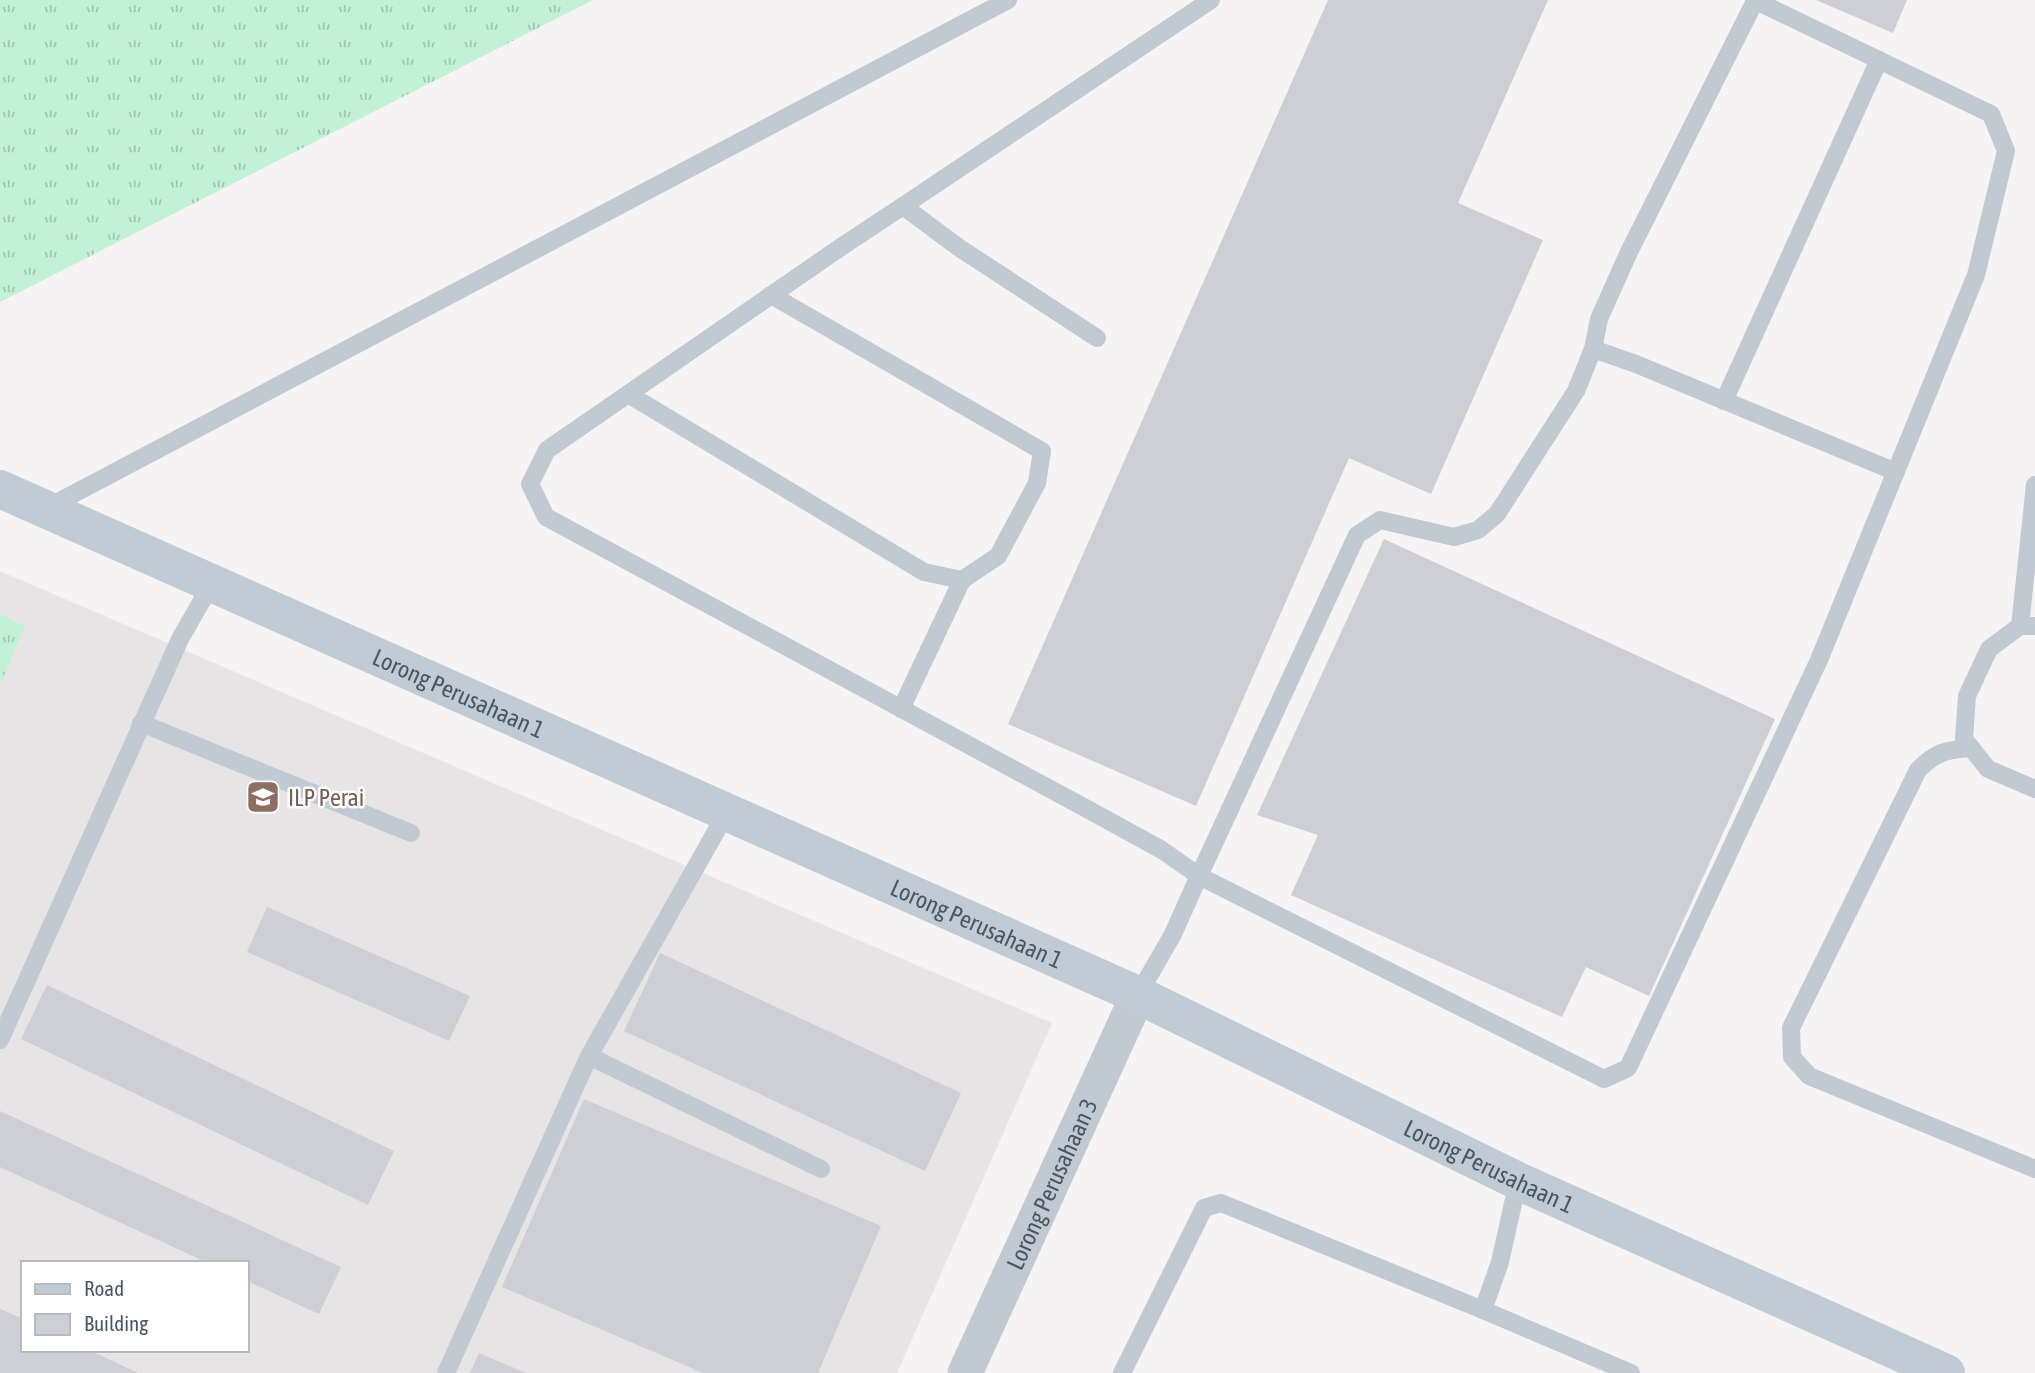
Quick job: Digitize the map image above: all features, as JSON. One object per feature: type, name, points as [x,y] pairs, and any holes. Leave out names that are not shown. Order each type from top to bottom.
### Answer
[{"type":"street","name":"Lorong Perusahaan 1","points":[[0,489],[1138,995],[1518,1181],[1946,1373]]},
{"type":"street","name":"Lorong Perusahaan 3","points":[[965,1373],[1138,995]]},
{"type":"lane","points":[[45,509],[1008,0]]},
{"type":"lane","points":[[1138,995],[1173,934],[1199,876],[1357,535],[1380,520],[1454,537],[1478,530],[1497,514],[1576,391],[1594,349],[1599,319],[1628,254],[1754,0],[1991,114],[2006,151],[1976,275],[1819,660],[1628,1068],[1604,1079],[1199,876],[1149,843],[546,517],[530,484],[547,450],[771,295],[1211,0]]},
{"type":"lane","points":[[1724,401],[1879,60]]},
{"type":"lane","points":[[903,206],[958,247],[1097,338]]},
{"type":"lane","points":[[771,295],[1042,451],[1037,483],[998,556],[962,580],[901,709]]},
{"type":"lane","points":[[1594,349],[1896,472]]},
{"type":"lane","points":[[628,394],[924,572],[962,580]]},
{"type":"lane","points":[[2035,485],[2028,626],[1989,649],[1967,696],[1964,739],[1988,769],[2035,789]]},
{"type":"lane","points":[[0,1040],[141,723],[180,639],[212,583]]},
{"type":"lane","points":[[141,723],[411,833]]},
{"type":"lane","points":[[1970,748],[1932,756],[1918,770],[1791,1028],[1792,1057],[1808,1076],[2035,1169]]},
{"type":"lane","points":[[446,1373],[589,1056],[727,812]]},
{"type":"lane","points":[[589,1056],[821,1169]]},
{"type":"lane","points":[[1483,1310],[1500,1262],[1518,1181]]},
{"type":"lane","points":[[1122,1373],[1204,1208],[1221,1203],[1631,1373]]},
{"type":"shaded area","name":"ILP Perai","points":[[0,571],[1052,1023],[897,1373],[0,1373]]},
{"type":"green space","points":[[0,0],[593,0],[0,302]]},
{"type":"green space","points":[[0,614],[25,626],[0,685]]},
{"type":"building","points":[[1328,0],[1548,0],[1458,203],[1543,240],[1431,494],[1349,458],[1196,806],[1008,724]]},
{"type":"building","points":[[1816,0],[1907,0],[1893,33]]},
{"type":"building","points":[[1384,539],[1775,719],[1649,996],[1586,967],[1562,1017],[1291,895],[1318,835],[1257,815]]},
{"type":"building","points":[[267,907],[470,996],[449,1041],[247,952]]},
{"type":"building","points":[[660,953],[961,1093],[925,1171],[624,1031]]},
{"type":"building","points":[[47,985],[394,1151],[368,1205],[21,1039]]},
{"type":"building","points":[[584,1099],[881,1226],[818,1373],[703,1373],[502,1287]]},
{"type":"building","points":[[0,1111],[341,1267],[319,1314],[248,1281],[248,1261],[204,1261],[0,1167]]},
{"type":"building","points":[[0,1309],[21,1318],[21,1352],[93,1352],[138,1373],[0,1373]]},
{"type":"building","points":[[479,1353],[526,1373],[470,1373]]},
{"type":"place","name":"ILP Perai","points":[[263,797]]}]
